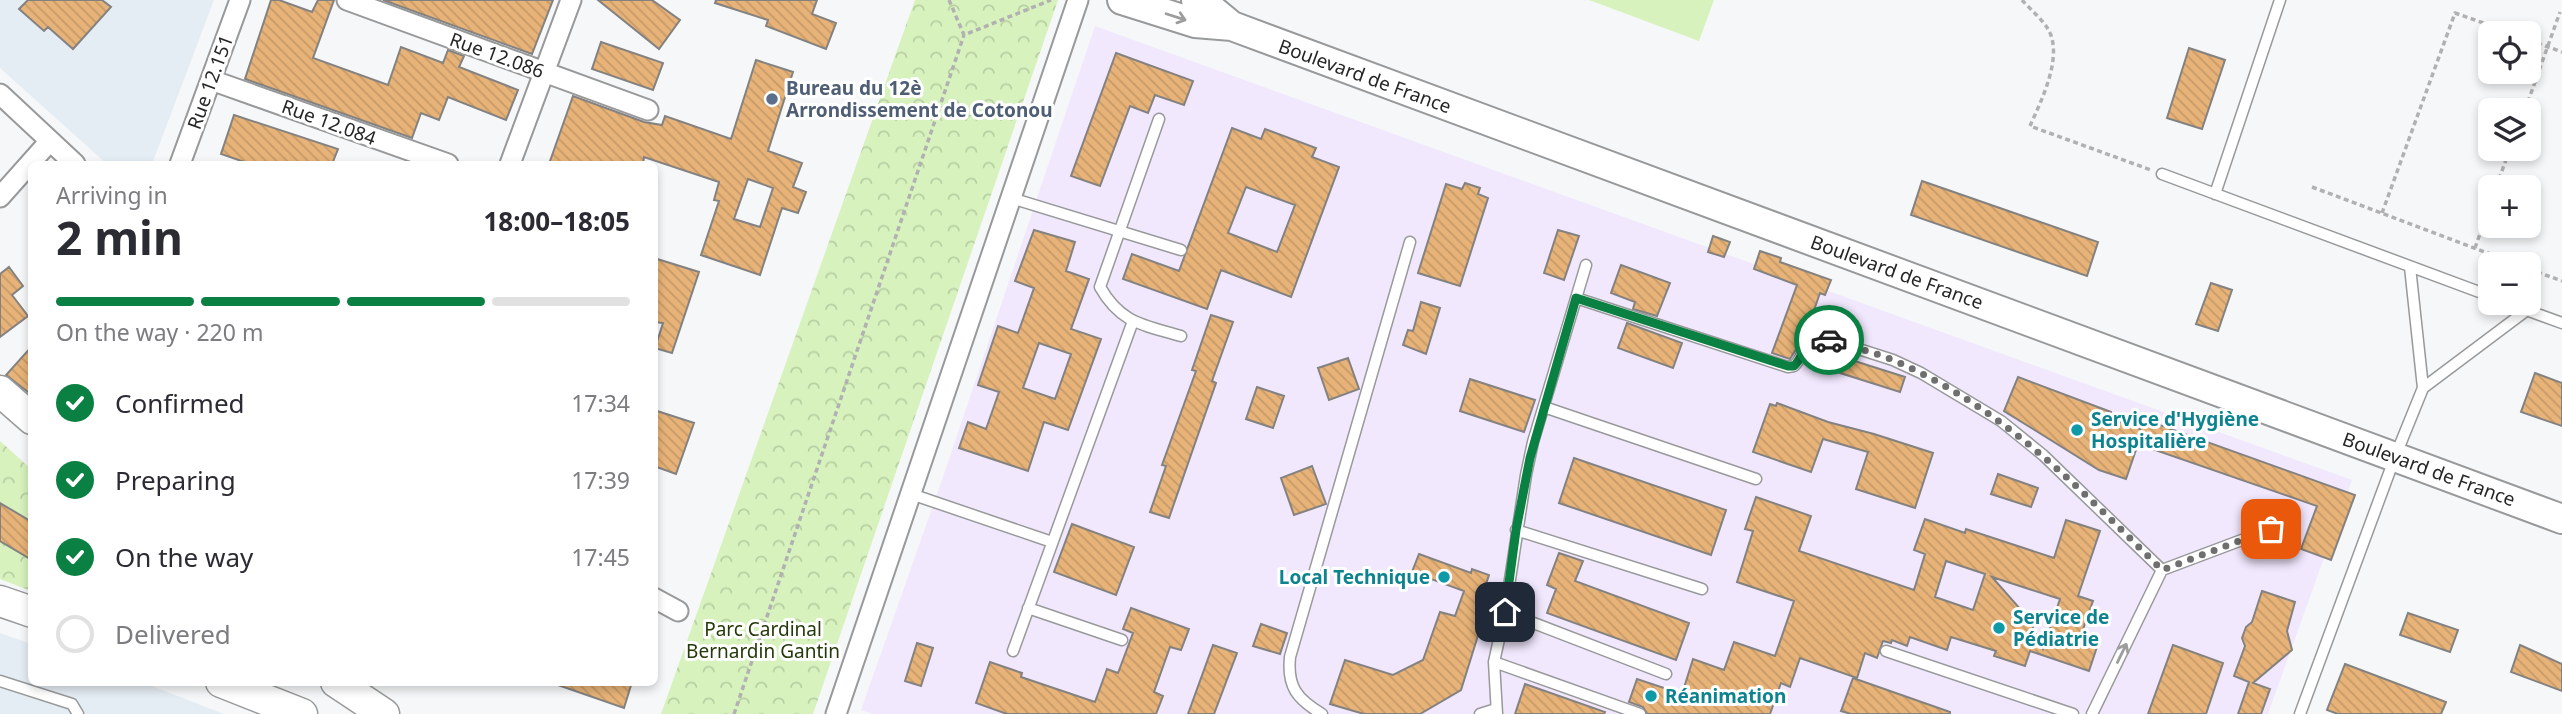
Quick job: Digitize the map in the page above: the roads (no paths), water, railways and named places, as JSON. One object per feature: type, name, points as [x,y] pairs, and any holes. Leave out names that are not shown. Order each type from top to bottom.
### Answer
[{"type":"main road","points":[[0,391],[28,416]]},
{"type":"main road","points":[[0,601],[28,611]]},
{"type":"main road","points":[[231,686],[302,714]]},
{"type":"main road","points":[[342,686],[384,714]]},
{"type":"street","name":"Rue 12.151","points":[[181,161],[240,0]]},
{"type":"street","name":"Rue 12.086","points":[[347,0],[648,110]]},
{"type":"street","points":[[511,161],[571,0]]},
{"type":"street","points":[[836,714],[1078,0]]},
{"type":"street","name":"Boulevard de France","points":[[1122,0],[1195,23],[1232,26],[2562,519]]},
{"type":"street","name":"Boulevard de France","points":[[1196,0],[1232,26]]},
{"type":"street","name":"Rue 12.084","points":[[211,80],[439,161]]},
{"type":"street","points":[[0,94],[71,161]]},
{"type":"street","points":[[32,161],[49,142]]},
{"type":"street","points":[[0,197],[28,166]]},
{"type":"street","points":[[658,600],[678,611]]},
{"type":"lane","points":[[2215,194],[2280,0]]},
{"type":"lane","points":[[1159,119],[1100,287],[1111,306],[1133,321],[1181,337]]},
{"type":"lane","points":[[2162,174],[2478,292]]},
{"type":"lane","points":[[1011,198],[1181,250]]},
{"type":"lane","points":[[1322,714],[1296,693],[1289,675],[1290,657],[1410,242]]},
{"type":"lane","points":[[1480,714],[1497,712],[1494,662],[1505,612],[1516,530],[1531,453],[1586,265]]},
{"type":"lane","points":[[2300,714],[2423,388],[2410,267]]},
{"type":"lane","points":[[1576,298],[1788,366],[1794,366],[1800,361],[1811,337],[1815,335],[1893,360],[1921,373],[2001,421],[2043,455],[2162,570]]},
{"type":"lane","points":[[2423,388],[2520,315]]},
{"type":"lane","points":[[2540,315],[2562,323]]},
{"type":"lane","points":[[1013,651],[1133,321]]},
{"type":"lane","points":[[1544,407],[1756,479]]},
{"type":"lane","points":[[911,494],[1052,542]]},
{"type":"lane","points":[[2092,714],[2162,570],[2271,529]]},
{"type":"lane","points":[[1516,530],[1702,589]]},
{"type":"lane","points":[[1028,608],[1122,640]]},
{"type":"lane","points":[[1505,612],[1666,674]]},
{"type":"lane","points":[[1885,651],[2073,714]]},
{"type":"lane","points":[[1494,662],[1640,714]]},
{"type":"lane","points":[[0,681],[72,704],[78,714]]},
{"type":"place","name":"Bureau du 12è Arrondissement de Cotonou","points":[[772,99]]},
{"type":"place","name":"Service d'Hygiène Hospitalière","points":[[2077,430]]},
{"type":"place","name":"Local Technique","points":[[1444,577]]},
{"type":"place","name":"Service de Pédiatrie","points":[[1999,628]]},
{"type":"place","name":"Réanimation","points":[[1651,696]]},
{"type":"park label","name":"Parc Cardinal Bernardin Gantin","points":[[763,640]]}]
